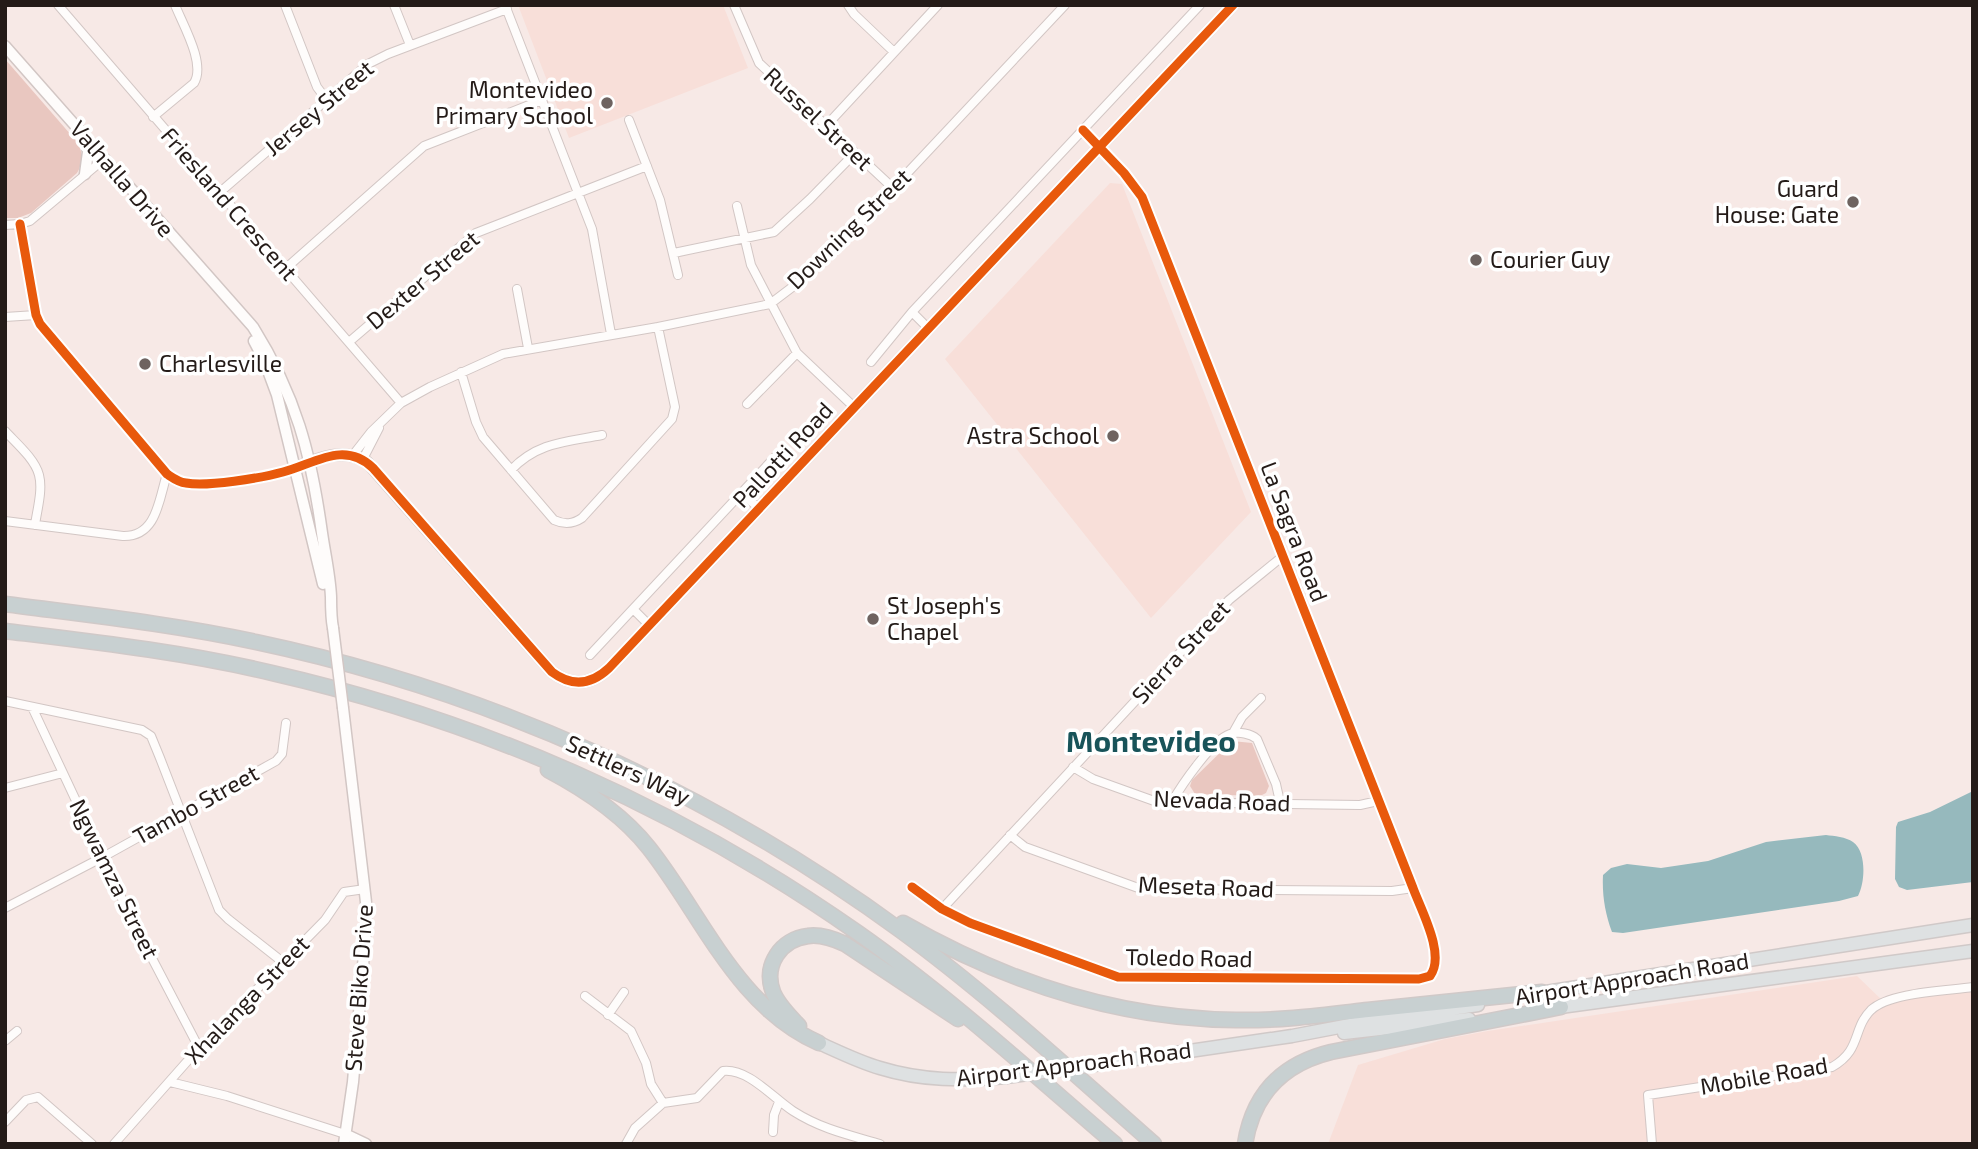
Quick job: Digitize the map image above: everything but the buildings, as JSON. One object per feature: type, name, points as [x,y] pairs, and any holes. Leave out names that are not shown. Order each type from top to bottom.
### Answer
[{"type":"highway","name":"Settlers Way","points":[[5,604],[226,635],[330,659],[432,690],[533,726],[638,773],[733,822],[817,873],[898,929],[957,974],[1154,1144]]},
{"type":"highway","name":"Settlers Way","points":[[5,631],[200,658],[272,673],[363,697],[451,724],[541,759],[622,795],[723,848],[819,907],[879,948],[950,1002],[1115,1144]]},
{"type":"highway","points":[[363,697],[386,709],[532,762],[600,803],[648,846],[732,969],[751,992],[775,1017],[800,1035],[819,1044]]},
{"type":"highway","points":[[817,873],[931,939],[991,968],[1065,995],[1142,1012],[1195,1018],[1274,1020],[1542,992]]},
{"type":"highway","points":[[819,1044],[782,1006],[773,993],[770,979],[772,964],[779,950],[797,938],[811,935],[828,937],[853,948],[1017,1060]]},
{"type":"highway","points":[[1245,1144],[1248,1121],[1259,1100],[1272,1084],[1290,1069],[1309,1059],[1331,1052],[1560,1007]]},
{"type":"main road","name":"Pallotti Road","points":[[358,457],[373,468],[539,659],[559,677],[576,683],[594,680],[609,668],[1229,10],[1239,5]]},
{"type":"main road","name":"Valhalla Drive","points":[[5,46],[253,327],[280,373],[302,427],[310,462],[331,597],[330,608]]},
{"type":"main road","points":[[85,137],[88,152],[85,174]]},
{"type":"main road","name":"Valhalla Drive","points":[[239,314],[270,375],[295,468],[330,608],[343,708]]},
{"type":"main road","points":[[295,468],[330,455],[358,457]]},
{"type":"main road","name":"Steve Biko Drive","points":[[343,708],[365,889],[366,930],[347,1138]]},
{"type":"main road","name":"Airport Approach Road","points":[[819,1044],[880,1068],[915,1076],[966,1080],[1006,1077],[1292,1036],[1542,992],[1973,925]]},
{"type":"main road","name":"Airport Approach Road","points":[[1292,1036],[1376,1031],[1973,951]]},
{"type":"main road","points":[[347,1138],[366,1144]]},
{"type":"street","name":"Friesland Crescent","points":[[58,5],[401,403]]},
{"type":"street","points":[[153,117],[198,77],[199,68],[175,5]]},
{"type":"street","points":[[285,5],[317,87],[326,99]]},
{"type":"street","points":[[394,5],[410,45]]},
{"type":"street","name":"Russel Street","points":[[734,5],[760,63],[825,127],[893,188]]},
{"type":"street","points":[[848,5],[894,52]]},
{"type":"street","points":[[825,127],[938,5]]},
{"type":"street","name":"Downing Street","points":[[358,457],[382,423],[401,403],[503,354],[658,327],[770,303],[799,282],[893,188],[1065,5]]},
{"type":"street","points":[[871,362],[912,312],[1200,5]]},
{"type":"street","points":[[506,7],[592,229],[611,334]]},
{"type":"street","name":"Jersey Street","points":[[219,193],[368,64],[506,7]]},
{"type":"street","points":[[285,269],[425,146],[542,100]]},
{"type":"street","points":[[629,120],[660,200],[678,275]]},
{"type":"street","name":"La Sagra Road","points":[[1083,131],[1142,197],[1413,888],[1433,941],[1436,965]]},
{"type":"street","points":[[674,253],[774,232],[854,154]]},
{"type":"street","points":[[5,225],[20,225],[36,217],[104,159]]},
{"type":"street","name":"Dexter Street","points":[[349,342],[476,233],[647,166]]},
{"type":"street","points":[[737,206],[749,260],[797,353],[854,407]]},
{"type":"street","points":[[20,225],[36,315],[43,328],[167,474],[180,482],[194,484],[269,475],[295,468]]},
{"type":"street","points":[[517,289],[528,348]]},
{"type":"street","points":[[912,312],[929,328]]},
{"type":"street","points":[[5,317],[36,315]]},
{"type":"street","points":[[461,372],[478,428],[554,520],[568,524],[583,519],[672,419],[675,407],[658,327]]},
{"type":"street","points":[[747,404],[797,353]]},
{"type":"street","points":[[5,431],[39,473],[35,525]]},
{"type":"street","points":[[511,470],[522,459],[545,446],[602,435]]},
{"type":"street","name":"Pallotti Road","points":[[590,655],[775,457]]},
{"type":"street","points":[[5,521],[123,536],[136,535],[152,523],[167,474]]},
{"type":"street","points":[[742,494],[759,508]]},
{"type":"street","name":"Sierra Street","points":[[942,909],[1229,600],[1283,556]]},
{"type":"street","points":[[633,609],[649,625]]},
{"type":"street","points":[[1172,802],[1188,775],[1222,739],[1233,733],[1242,717],[1261,698]]},
{"type":"street","points":[[5,701],[148,734],[153,740],[222,914],[284,963]]},
{"type":"street","name":"Ngwamza Street","points":[[32,707],[132,920],[199,1048]]},
{"type":"street","name":"Tambo Street","points":[[5,908],[103,857],[281,757],[286,723]]},
{"type":"street","points":[[1233,733],[1258,739],[1276,784],[1280,802]]},
{"type":"street","name":"Nevada Road","points":[[1073,767],[1093,779],[1147,800],[1360,804],[1378,801]]},
{"type":"street","points":[[5,788],[63,773]]},
{"type":"street","name":"Meseta Road","points":[[1010,835],[1025,847],[1141,888],[1391,891],[1413,888]]},
{"type":"street","name":"Toledo Road","points":[[912,887],[942,909],[970,923],[1121,978],[1419,979],[1430,976],[1436,965]]},
{"type":"street","name":"Xhalanga Street","points":[[114,1144],[199,1048],[325,920],[344,892],[365,889]]},
{"type":"street","name":"Mobile Road","points":[[1652,1144],[1648,1095],[1832,1067],[1848,1055],[1871,1010],[1883,1003],[1903,997],[1973,987]]},
{"type":"street","points":[[608,1015],[624,992]]},
{"type":"street","points":[[585,996],[631,1031],[646,1063],[652,1084],[663,1103]]},
{"type":"street","points":[[5,1041],[17,1031]]},
{"type":"street","points":[[625,1144],[635,1128],[663,1103],[692,1100],[723,1071],[731,1070],[748,1078],[779,1102],[827,1130],[880,1144]]},
{"type":"street","points":[[170,1082],[228,1096],[347,1138]]},
{"type":"street","points":[[5,1122],[26,1100],[38,1097],[92,1144]]},
{"type":"street","points":[[773,1132],[774,1115],[779,1102]]},
{"type":"shaded area","name":"Montevideo Primary School","points":[[518,5],[723,5],[748,68],[569,138]]},
{"type":"shaded area","points":[[5,59],[78,143],[81,155],[77,173],[31,213],[18,218],[5,218]]},
{"type":"shaded area","name":"Astra School","points":[[1110,183],[1122,184],[1251,512],[1151,618],[945,359]]},
{"type":"shaded area","points":[[1232,741],[1252,743],[1269,786],[1266,793],[1260,796],[1195,794],[1190,786],[1192,780]]},
{"type":"shaded area","points":[[1857,976],[1884,1002],[1973,989],[1973,1144],[1328,1144],[1358,1065],[1445,1039],[1488,1031]]},
{"type":"water","points":[[1973,791],[1973,882],[1907,890],[1899,887],[1895,879],[1898,822],[1930,812]]},
{"type":"water","points":[[1826,835],[1847,839],[1858,847],[1863,868],[1858,896],[1623,933],[1612,932],[1604,904],[1603,882],[1603,875],[1611,868],[1627,864],[1661,868],[1708,861],[1766,842]]},
{"type":"cycle path","points":[[20,224],[36,315],[40,324],[167,474],[186,483],[220,483],[273,474],[340,455],[362,460],[373,468],[552,672],[574,682],[588,681],[609,668],[1233,5]]},
{"type":"cycle path","points":[[912,887],[942,909],[970,923],[1118,977],[1419,979],[1430,976],[1434,967],[1434,945],[1426,920],[1142,197],[1124,173],[1083,130]]},
{"type":"place","name":"Montevideo Primary School","points":[[607,103]]},
{"type":"place","name":"Guard House: Gate","points":[[1853,202]]},
{"type":"place","name":"Courier Guy","points":[[1476,260]]},
{"type":"place","name":"Charlesville","points":[[145,364]]},
{"type":"place","name":"Astra School","points":[[1113,436]]},
{"type":"place","name":"St Joseph's Chapel","points":[[873,619]]},
{"type":"district","name":"Montevideo","points":[[1151,742]]}]
